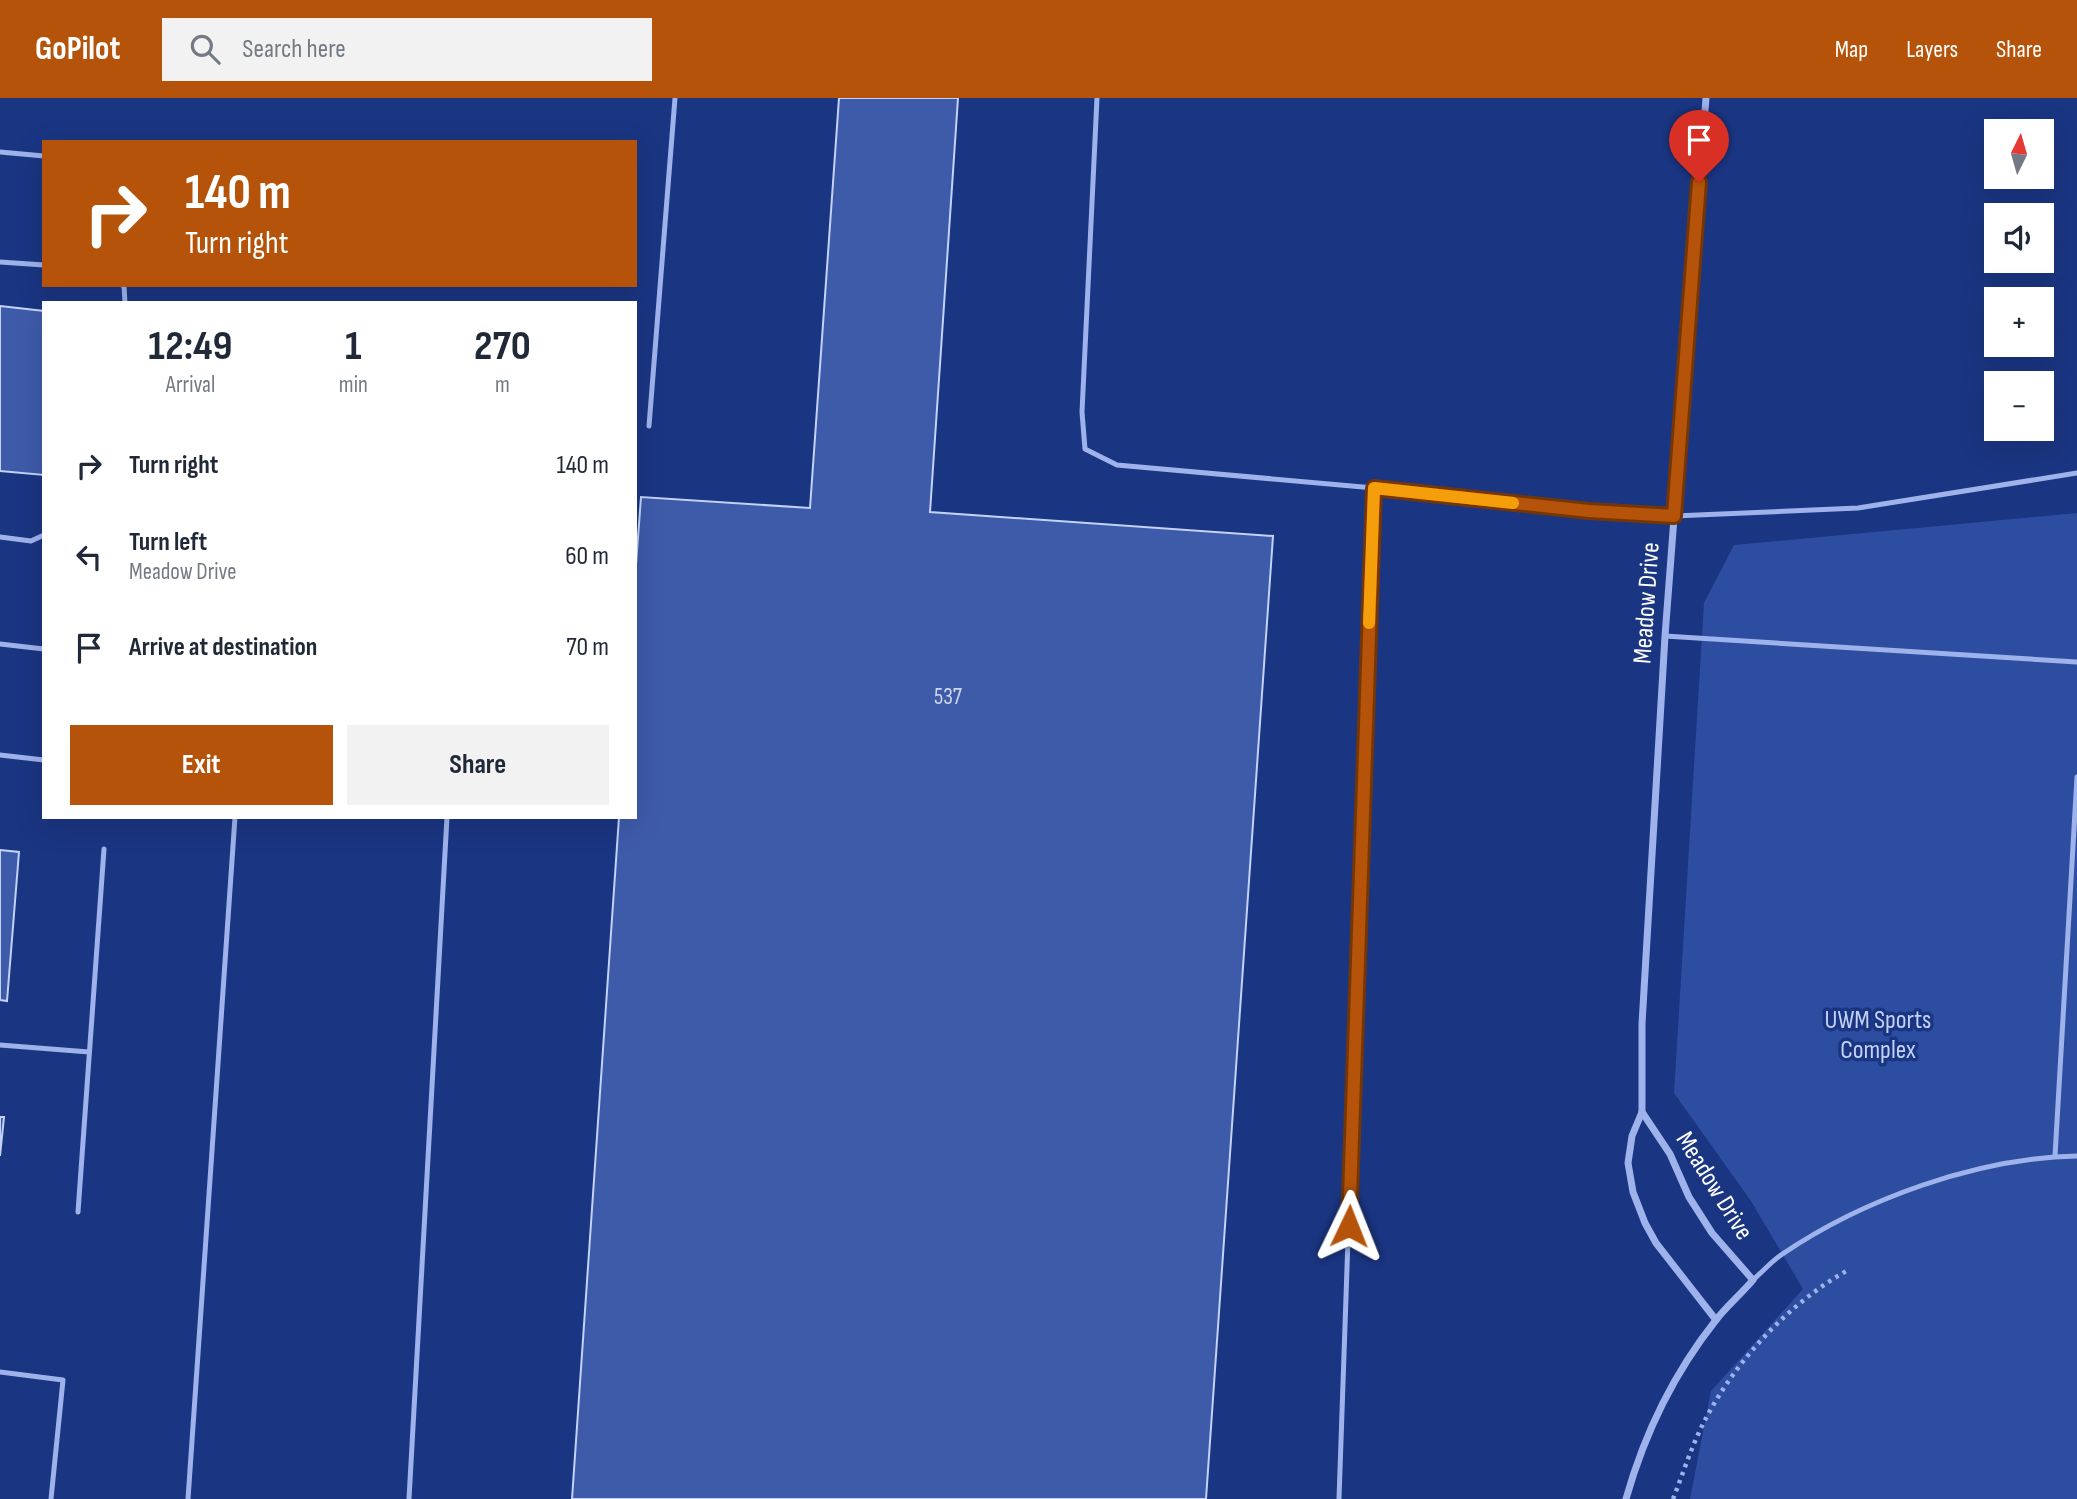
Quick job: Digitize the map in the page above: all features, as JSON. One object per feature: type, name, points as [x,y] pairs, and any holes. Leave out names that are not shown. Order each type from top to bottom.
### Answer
[{"type":"street","name":"Meadow Drive","points":[[1706,98],[1665,636],[1642,1024],[1642,1112],[1629,1150],[1630,1178],[1636,1200],[1656,1243],[1716,1320]]},
{"type":"street","name":"Meadow Drive","points":[[1642,1112],[1670,1154],[1689,1197],[1712,1233],[1753,1280]]},
{"type":"street","points":[[1626,1499],[1644,1444],[1661,1406],[1716,1320],[1753,1280]]},
{"type":"lane","points":[[649,426],[676,98]]},
{"type":"lane","points":[[1097,98],[1082,412],[1086,449],[1117,465],[1589,511],[1674,516],[1858,508],[2077,474]]},
{"type":"lane","points":[[0,152],[42,156]]},
{"type":"lane","points":[[0,262],[42,265]]},
{"type":"lane","points":[[1339,1499],[1374,488]]},
{"type":"lane","points":[[0,537],[32,541],[42,536]]},
{"type":"lane","points":[[1665,636],[2077,662]]},
{"type":"lane","points":[[0,644],[42,649]]},
{"type":"lane","points":[[0,755],[42,760]]},
{"type":"lane","points":[[2055,1156],[2077,777]]},
{"type":"lane","points":[[188,1499],[235,819]]},
{"type":"lane","points":[[409,1499],[447,819]]},
{"type":"lane","points":[[78,1212],[104,849]]},
{"type":"lane","points":[[0,1045],[89,1052]]},
{"type":"lane","points":[[1753,1280],[1779,1256],[1852,1213],[1904,1191],[2010,1161],[2077,1156]]},
{"type":"lane","points":[[0,1373],[63,1380],[51,1499]]},
{"type":"path","points":[[1673,1499],[1701,1428],[1730,1380],[1773,1326],[1825,1283],[1850,1269]]},
{"type":"green space","name":"UWM Sports Complex","points":[[2077,513],[2077,1499],[1690,1499],[1711,1391],[1803,1289],[1751,1201],[1674,1093],[1704,603],[1734,545]]},
{"type":"building","points":[[839,98],[958,98],[930,512],[1273,536],[1206,1499],[572,1499],[619,819],[637,819],[637,551],[641,497],[810,508]]},
{"type":"building","points":[[0,306],[42,311],[42,475],[0,471]]},
{"type":"building","points":[[0,850],[19,852],[7,1001],[0,1000]]},
{"type":"building","points":[[0,1117],[4,1117],[0,1156]]},
{"type":"slow traffic","points":[[1369,623],[1374,488],[1513,503]]},
{"type":"route","points":[[1349,1226],[1374,488],[1589,511],[1674,516],[1699,182]]}]
